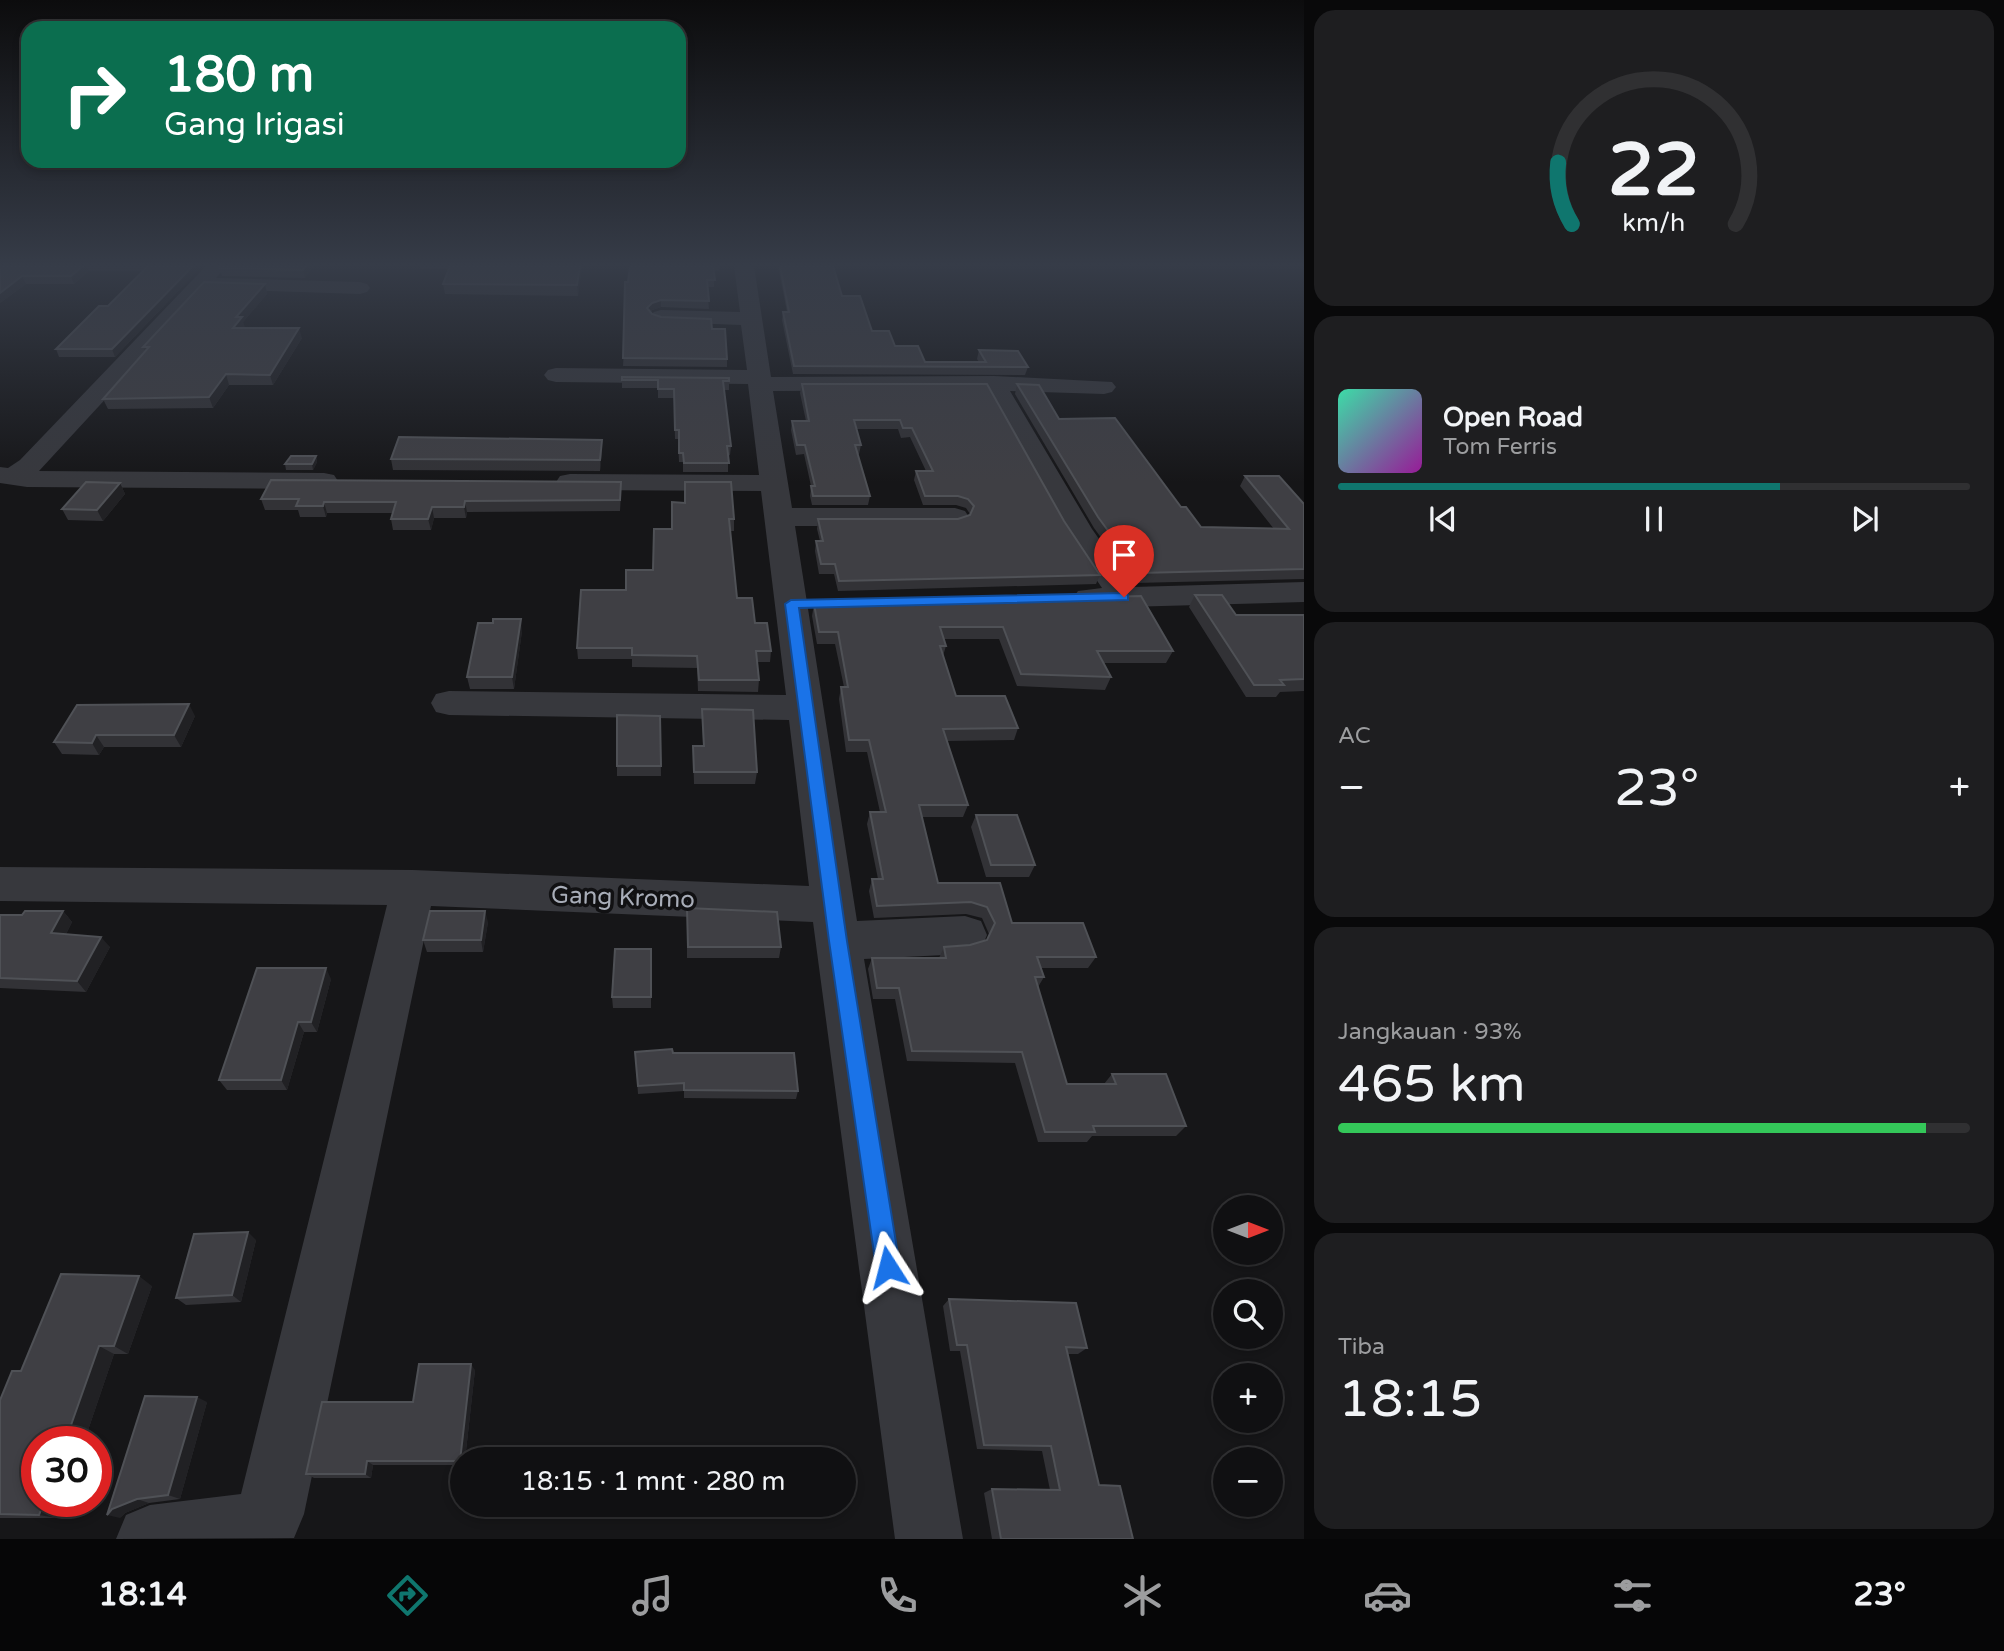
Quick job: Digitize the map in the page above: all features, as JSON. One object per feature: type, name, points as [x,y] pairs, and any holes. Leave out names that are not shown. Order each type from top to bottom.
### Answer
[{"type":"street","points":[[6,476],[29,466],[150,338]]},
{"type":"street","points":[[753,338],[776,500],[805,604],[806,708],[929,1539]]},
{"type":"street","points":[[758,376],[883,365]]},
{"type":"street","points":[[556,375],[758,376],[1104,387]]},
{"type":"street","points":[[994,383],[1078,530],[1124,597]]},
{"type":"street","points":[[6,476],[345,481]]},
{"type":"street","points":[[539,482],[955,517]]},
{"type":"street","points":[[1064,598],[1304,592]]},
{"type":"street","points":[[449,704],[806,708]]},
{"type":"street","name":"Gang Kromo","points":[[0,884],[413,888],[965,935]]},
{"type":"street","points":[[150,1539],[258,1526],[270,1514],[413,888]]},
{"type":"building","points":[[67,338],[123,338],[112,349],[56,349]]},
{"type":"building","points":[[152,338],[293,338],[270,375],[226,374],[209,397],[103,399],[149,347],[143,347]]},
{"type":"building","points":[[624,338],[726,338],[727,359],[623,358]]},
{"type":"building","points":[[788,338],[892,338],[895,346],[918,346],[925,362],[986,362],[979,350],[1018,351],[1028,367],[794,366]]},
{"type":"building","points":[[622,377],[729,378],[729,381],[723,381],[731,446],[727,446],[729,463],[684,463],[683,453],[679,453],[679,430],[675,430],[674,389],[658,389],[658,380],[622,380]]},
{"type":"building","points":[[802,384],[987,384],[1064,521],[1100,575],[839,581],[835,564],[821,564],[816,541],[823,541],[818,519],[958,519],[970,515],[974,506],[968,499],[958,496],[925,496],[916,471],[933,471],[912,428],[903,428],[900,420],[854,420],[861,445],[855,445],[870,496],[813,496],[811,486],[815,486],[805,445],[797,445],[792,421],[809,421]]},
{"type":"building","points":[[1017,384],[1039,385],[1059,419],[1115,418],[1181,507],[1186,507],[1201,527],[1289,529],[1245,476],[1279,476],[1304,504],[1304,569],[1139,573],[1098,517]]},
{"type":"building","points":[[399,437],[602,440],[600,460],[391,459]]},
{"type":"building","points":[[291,456],[316,456],[312,464],[285,464]]},
{"type":"building","points":[[271,480],[621,482],[620,500],[465,501],[464,507],[432,507],[428,519],[391,519],[396,502],[324,502],[323,506],[296,506],[299,499],[261,499]]},
{"type":"building","points":[[86,482],[120,483],[97,510],[62,509]]},
{"type":"building","points":[[685,482],[731,482],[734,519],[729,519],[737,598],[752,598],[755,623],[767,623],[771,651],[756,651],[759,680],[699,680],[697,656],[632,655],[632,648],[577,648],[581,590],[626,590],[626,570],[653,570],[654,529],[672,529],[672,502],[685,503]]},
{"type":"building","points":[[1195,595],[1222,595],[1236,615],[1304,615],[1304,679],[1280,680],[1284,685],[1254,685]]},
{"type":"building","points":[[1141,596],[1173,651],[1097,651],[1111,677],[1021,674],[1003,627],[940,627],[946,646],[940,646],[956,696],[1005,696],[1018,728],[943,729],[968,805],[919,805],[938,883],[1000,883],[1012,923],[1083,923],[1096,957],[1037,957],[1044,977],[1035,977],[1067,1084],[1116,1084],[1112,1074],[1166,1074],[1186,1126],[1093,1126],[1095,1132],[1045,1132],[1022,1052],[912,1051],[899,988],[877,988],[872,958],[946,958],[944,947],[970,945],[987,940],[995,923],[987,907],[971,902],[877,906],[872,879],[883,879],[870,812],[886,812],[869,740],[849,740],[841,687],[848,687],[838,632],[819,632],[814,604]]},
{"type":"building","points":[[493,619],[521,619],[512,677],[467,677],[478,623],[493,623]]},
{"type":"building","points":[[189,704],[174,735],[96,735],[92,743],[54,742],[77,705]]},
{"type":"building","points":[[702,709],[753,710],[757,772],[694,772],[693,746],[704,746]]},
{"type":"building","points":[[617,715],[660,716],[661,766],[617,766]]},
{"type":"building","points":[[976,815],[1017,815],[1035,865],[991,865]]},
{"type":"building","points":[[687,908],[777,912],[781,947],[688,947]]},
{"type":"building","points":[[25,911],[63,911],[51,933],[101,937],[77,981],[0,978],[0,915],[22,915]]},
{"type":"building","points":[[430,911],[485,911],[481,940],[423,940]]},
{"type":"building","points":[[615,949],[651,949],[651,997],[612,997]]},
{"type":"building","points":[[257,968],[326,968],[311,1022],[298,1022],[281,1080],[219,1080]]},
{"type":"building","points":[[672,1049],[673,1053],[794,1053],[798,1091],[684,1090],[684,1083],[638,1086],[635,1052]]},
{"type":"building","points":[[248,1232],[232,1295],[176,1298],[194,1234]]},
{"type":"building","points":[[61,1274],[139,1276],[114,1346],[99,1346],[71,1426],[21,1426],[21,1515],[0,1514],[0,1400],[12,1371],[21,1371]]},
{"type":"building","points":[[949,1299],[1076,1303],[1087,1348],[1066,1347],[1099,1485],[1120,1486],[1133,1539],[1001,1539],[992,1489],[1060,1490],[1051,1446],[984,1445],[967,1345],[957,1345]]},
{"type":"building","points":[[419,1364],[471,1364],[462,1447],[450,1447],[450,1461],[367,1461],[365,1474],[306,1474],[322,1402],[413,1402]]},
{"type":"building","points":[[145,1396],[197,1397],[168,1495],[137,1499],[112,1509],[112,1499]]},
{"type":"route","points":[[888,1267],[838,941],[791,604],[1124,597]]}]
